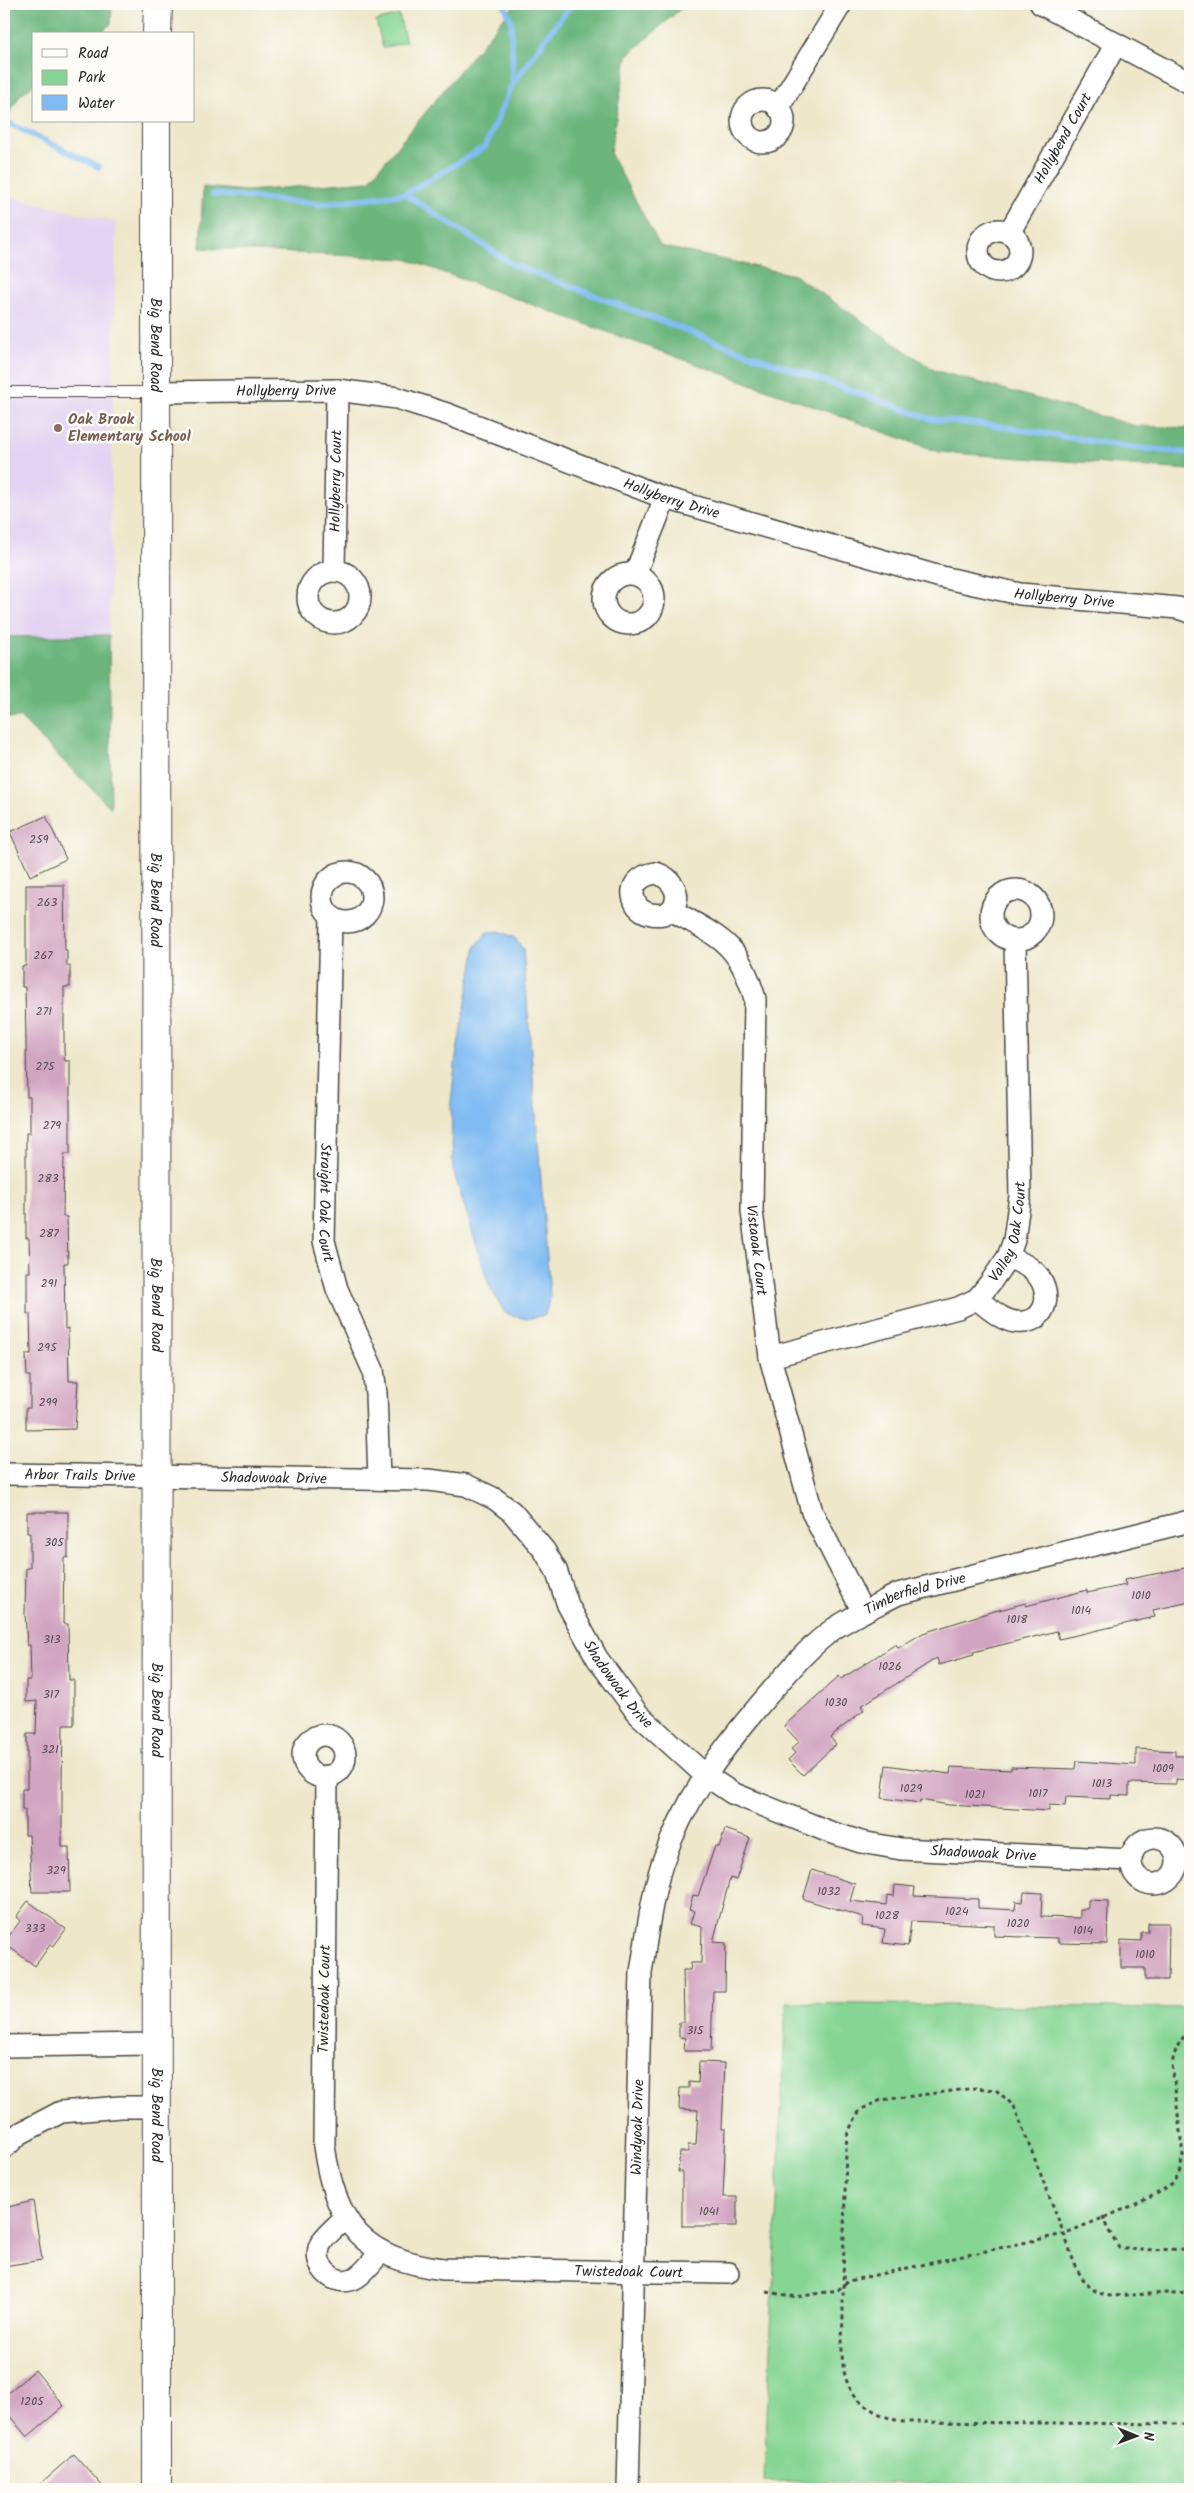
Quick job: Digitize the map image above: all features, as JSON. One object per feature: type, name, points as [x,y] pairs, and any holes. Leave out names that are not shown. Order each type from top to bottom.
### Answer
[{"type":"main road","points":[[158,4],[158,32]]},
{"type":"main road","name":"Big Bend Road","points":[[156,131],[158,392],[157,2489]]},
{"type":"street","points":[[778,108],[840,4]]},
{"type":"street","points":[[1041,4],[1190,83]]},
{"type":"street","name":"Hollybend Court","points":[[1010,233],[1116,44]]},
{"type":"street","name":"Hollyberry Drive","points":[[158,392],[337,390],[397,398],[447,414],[665,498],[937,576],[1010,592],[1178,608],[1190,612]]},
{"type":"street","name":"Hollyberry Court","points":[[334,571],[337,390]]},
{"type":"street","points":[[634,574],[665,498]]},
{"type":"street","name":"Vistaoak Court","points":[[671,910],[720,937],[739,957],[749,977],[755,999],[752,1211],[770,1357],[812,1512],[863,1612]]},
{"type":"street","name":"Straight Oak Court","points":[[331,917],[324,1241],[337,1289],[372,1370],[376,1393],[379,1479]]},
{"type":"street","name":"Valley Oak Court","points":[[770,1357],[952,1310],[977,1299],[1008,1257],[1014,1240],[1020,1196],[1015,940]]},
{"type":"street","points":[[977,1299],[1007,1320],[1022,1323],[1041,1314],[1047,1301],[1045,1288],[1033,1270],[1008,1257]]},
{"type":"street","name":"Arbor Trails Drive","points":[[4,1474],[156,1475]]},
{"type":"street","name":"Shadowoak Drive","points":[[156,1475],[429,1480],[466,1485],[494,1499],[512,1512],[544,1550],[556,1570],[568,1605],[597,1658],[638,1714],[705,1775],[732,1793],[827,1832],[861,1842],[939,1852],[1130,1860]]},
{"type":"street","name":"Timberfield Drive","points":[[705,1775],[729,1740],[785,1674],[834,1629],[863,1612],[898,1594],[1190,1520]]},
{"type":"street","name":"Windyoak Drive","points":[[628,2489],[641,1972],[652,1905],[662,1866],[672,1837],[705,1775]]},
{"type":"street","name":"Twistedoak Court","points":[[327,1776],[323,2138],[327,2171],[336,2200],[354,2231],[381,2252],[419,2266],[444,2270],[728,2273]]},
{"type":"street","points":[[4,2046],[157,2044]]},
{"type":"street","points":[[4,2148],[19,2134],[61,2112],[157,2106]]},
{"type":"street","points":[[345,2218],[323,2240],[319,2248],[319,2263],[323,2271],[339,2280],[348,2280],[363,2272],[381,2252]]},
{"type":"lane","points":[[4,392],[158,392]]},
{"type":"path","points":[[767,2292],[797,2298],[838,2290],[848,2281],[1064,2234],[1156,2194],[1175,2180],[1181,2168],[1183,2156],[1172,2064],[1175,2051],[1182,2037],[1190,2031]]},
{"type":"path","points":[[1190,2292],[1110,2296],[1098,2294],[1084,2282],[1014,2106],[996,2090],[985,2087],[880,2100],[860,2110],[848,2132],[843,2285],[843,2364],[850,2388],[867,2407],[890,2419],[903,2422],[1190,2424]]},
{"type":"path","points":[[1104,2216],[1107,2228],[1119,2247],[1139,2250],[1190,2250]]},
{"type":"shaded area","name":"Oak Brook Elementary School","points":[[4,196],[116,222],[109,635],[4,637]]},
{"type":"green space","points":[[4,4],[112,4],[111,24],[101,32],[32,32],[32,86],[20,95],[4,124]]},
{"type":"green space","points":[[515,4],[686,4],[627,56],[610,153],[660,246],[794,275],[934,370],[1136,426],[1190,428],[1190,470],[939,452],[406,259],[200,248],[203,187],[247,191],[369,181]]},
{"type":"green space","points":[[399,15],[406,42],[383,48],[376,21]]},
{"type":"green space","points":[[109,635],[111,808],[20,718],[4,718],[4,637]]},
{"type":"green space","points":[[786,2003],[1190,2008],[1190,2488],[764,2481]]},
{"type":"water","points":[[499,931],[515,938],[523,949],[550,1296],[545,1315],[526,1319],[505,1313],[489,1285],[453,1170],[451,1102],[456,1057],[476,946],[487,932]]},
{"type":"building","points":[[46,816],[66,859],[30,876],[10,832]]},
{"type":"building","points":[[26,885],[64,885],[65,950],[67,950],[67,966],[70,966],[70,987],[64,987],[64,1051],[65,1061],[70,1061],[70,1154],[64,1154],[63,1217],[67,1217],[68,1263],[64,1263],[65,1329],[68,1328],[69,1381],[78,1381],[75,1429],[26,1430],[26,1408],[30,1408],[30,1376],[27,1376],[26,1354],[31,1354],[30,1314],[27,1314],[27,1272],[30,1272],[29,1238],[26,1238],[26,1133],[30,1133],[30,1097],[27,1097],[25,987],[22,987],[22,966],[26,966]]},
{"type":"building","points":[[27,1512],[68,1512],[68,1558],[64,1557],[63,1624],[68,1624],[69,1680],[74,1680],[74,1725],[63,1725],[62,1847],[69,1847],[70,1892],[32,1892],[29,1835],[25,1835],[25,1810],[22,1810],[22,1789],[27,1789],[27,1734],[36,1734],[37,1701],[26,1702],[26,1680],[31,1680],[30,1645],[27,1645],[25,1613],[26,1568],[30,1568],[30,1533],[27,1533]]},
{"type":"building","points":[[1190,1567],[1190,1602],[1153,1610],[1155,1617],[1059,1639],[1057,1631],[973,1652],[974,1655],[939,1665],[937,1658],[861,1706],[864,1710],[830,1737],[836,1744],[803,1775],[788,1760],[795,1753],[791,1749],[799,1742],[784,1726],[839,1676],[841,1679],[896,1644],[898,1648],[923,1633],[987,1613],[1026,1603],[1026,1606],[1087,1590],[1087,1593],[1126,1585],[1124,1580]]},
{"type":"building","points":[[1136,1749],[1175,1751],[1175,1756],[1190,1756],[1190,1780],[1176,1779],[1176,1784],[1129,1783],[1129,1796],[1111,1795],[1111,1799],[1066,1797],[1065,1806],[1049,1805],[1049,1811],[949,1805],[920,1800],[920,1803],[882,1798],[886,1765],[950,1774],[951,1767],[1011,1770],[1011,1767],[1075,1769],[1076,1761],[1136,1765]]},
{"type":"building","points":[[725,1829],[750,1838],[736,1880],[730,1878],[713,1942],[726,1943],[725,1991],[713,1991],[711,2051],[684,2051],[685,2038],[679,2037],[679,2022],[684,2022],[683,1970],[690,1970],[691,1963],[701,1963],[702,1927],[690,1924],[694,1911],[689,1910],[693,1895],[698,1896],[715,1846],[719,1847]]},
{"type":"building","points":[[812,1870],[855,1884],[850,1901],[886,1905],[887,1895],[894,1896],[895,1885],[915,1887],[914,1896],[978,1899],[978,1908],[1015,1910],[1016,1901],[1023,1902],[1024,1892],[1042,1893],[1041,1917],[1080,1918],[1080,1909],[1088,1909],[1088,1900],[1108,1901],[1107,1944],[1058,1943],[1058,1938],[994,1936],[994,1925],[911,1921],[908,1946],[883,1943],[885,1929],[862,1926],[863,1917],[803,1899]]},
{"type":"building","points":[[28,1901],[66,1929],[53,1947],[50,1945],[35,1966],[4,1943],[20,1921],[16,1917]]},
{"type":"building","points":[[1148,1923],[1169,1923],[1168,1980],[1145,1980],[1145,1968],[1121,1968],[1121,1940],[1141,1941],[1141,1932],[1148,1932]]},
{"type":"building","points":[[699,2062],[725,2063],[722,2129],[726,2129],[723,2197],[737,2197],[737,2226],[682,2226],[682,2172],[678,2172],[680,2152],[688,2152],[688,2145],[696,2145],[698,2110],[679,2109],[680,2088],[689,2088],[689,2082],[698,2083]]},
{"type":"building","points":[[33,2201],[42,2260],[4,2266],[4,2208]]},
{"type":"building","points":[[35,2370],[64,2406],[27,2437],[4,2409],[4,2396]]},
{"type":"building","points":[[74,2454],[105,2489],[34,2489]]},
{"type":"waterway","points":[[213,194],[320,204],[405,194],[485,147],[513,83],[511,20],[504,4]]},
{"type":"waterway","points":[[513,83],[571,4]]},
{"type":"waterway","points":[[4,121],[99,167]]},
{"type":"waterway","points":[[405,194],[514,265],[730,347],[931,419],[998,426],[1128,447],[1190,453]]},
{"type":"place","name":"Oak Brook Elementary School","points":[[58,428]]}]
